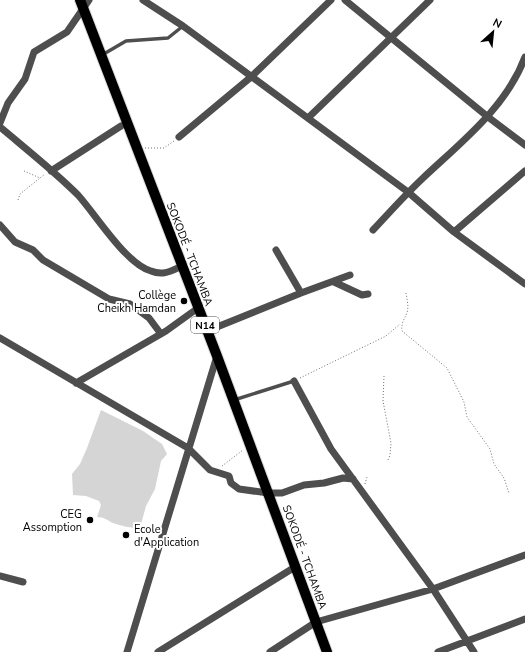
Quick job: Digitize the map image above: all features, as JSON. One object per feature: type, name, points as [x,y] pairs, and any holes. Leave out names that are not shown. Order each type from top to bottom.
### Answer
[{"type":"main road","name":"SOKODÉ - TCHAMBA","points":[[84,2],[101,56],[217,356],[327,652]]},
{"type":"street","points":[[143,0],[182,26],[408,192],[454,232],[525,284]]},
{"type":"street","points":[[179,137],[251,77],[331,0]]},
{"type":"street","points":[[345,0],[488,117],[525,145]]},
{"type":"street","points":[[308,118],[430,0]]},
{"type":"street","points":[[0,123],[8,103],[25,79],[34,52],[67,32],[84,2]]},
{"type":"street","points":[[373,230],[408,192],[488,117],[521,68],[525,57]]},
{"type":"street","points":[[51,170],[121,126]]},
{"type":"street","points":[[0,127],[79,196],[92,214],[136,262],[150,271],[164,274],[182,266]]},
{"type":"street","points":[[454,232],[525,171]]},
{"type":"street","points":[[0,225],[15,242],[33,250],[43,260],[109,300],[130,304],[149,318],[161,334]]},
{"type":"street","points":[[276,250],[301,293]]},
{"type":"street","points":[[207,330],[350,275]]},
{"type":"street","points":[[334,282],[362,295],[368,294]]},
{"type":"street","points":[[76,383],[161,334],[198,308]]},
{"type":"street","points":[[0,338],[188,448],[206,467],[229,476],[231,483],[239,489],[268,494],[282,493],[304,485],[324,483],[343,478],[353,479]]},
{"type":"street","points":[[127,652],[217,356]]},
{"type":"street","points":[[294,381],[328,444],[433,589],[474,652]]},
{"type":"street","points":[[270,652],[316,622],[433,589],[525,555]]},
{"type":"street","points":[[158,652],[296,566]]},
{"type":"street","points":[[0,576],[23,582]]},
{"type":"street","points":[[438,652],[525,619]]},
{"type":"lane","points":[[101,56],[126,41],[168,38],[182,26]]},
{"type":"lane","points":[[233,400],[294,381]]},
{"type":"path","points":[[137,149],[164,148],[179,137]]},
{"type":"path","points":[[18,200],[20,194],[51,170]]},
{"type":"path","points":[[24,171],[40,178]]},
{"type":"path","points":[[294,381],[386,336],[401,323],[406,314],[408,304],[406,293]]},
{"type":"path","points":[[401,323],[402,331],[447,368],[464,402],[467,417],[490,449],[494,464],[504,478],[509,493]]},
{"type":"path","points":[[384,376],[383,402],[391,442],[388,460]]},
{"type":"path","points":[[215,471],[250,445]]},
{"type":"shaded area","points":[[101,410],[143,431],[162,444],[167,454],[161,461],[155,489],[146,506],[140,528],[119,525],[104,518],[97,517],[101,505],[99,501],[86,496],[73,495],[72,474],[80,464]]},
{"type":"place","name":"Collège Cheikh Hamdan","points":[[184,301]]},
{"type":"place","name":"CEG Assomption","points":[[90,520]]},
{"type":"place","name":"Ecole d'Application","points":[[126,535]]}]
